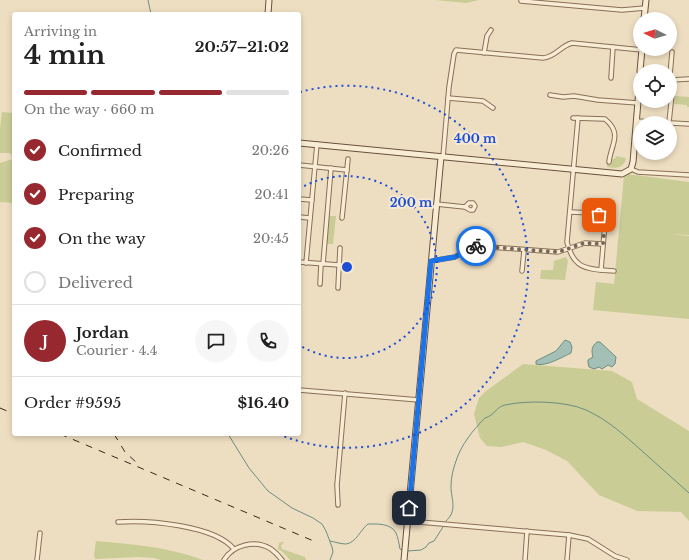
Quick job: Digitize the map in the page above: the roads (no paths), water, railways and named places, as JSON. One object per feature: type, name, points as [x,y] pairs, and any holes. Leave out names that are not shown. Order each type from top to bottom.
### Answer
[{"type":"street","points":[[268,12],[269,0]]},
{"type":"street","points":[[645,12],[646,0]]},
{"type":"street","points":[[522,1],[622,10],[645,8]]},
{"type":"street","points":[[484,53],[487,36],[491,30]]},
{"type":"street","points":[[404,560],[436,204],[449,87],[455,51],[543,58],[559,54],[566,45],[572,43],[633,48]]},
{"type":"street","points":[[611,78],[613,47]]},
{"type":"street","points":[[677,80],[689,79]]},
{"type":"street","points":[[550,95],[633,103]]},
{"type":"street","points":[[448,98],[483,101],[493,108]]},
{"type":"street","points":[[573,118],[605,120],[615,130],[615,141],[610,150],[609,162]]},
{"type":"street","points":[[578,118],[567,242],[576,262],[585,268],[614,271]]},
{"type":"street","points":[[677,123],[689,124]]},
{"type":"street","points":[[301,143],[622,174],[631,168],[634,160]]},
{"type":"street","points":[[306,263],[317,144]]},
{"type":"street","points":[[342,218],[348,159]]},
{"type":"street","points":[[301,166],[347,170]]},
{"type":"street","points":[[320,284],[331,168]]},
{"type":"street","points":[[631,168],[638,172],[689,175]]},
{"type":"street","points":[[301,199],[312,200]]},
{"type":"street","points":[[436,204],[465,207]]},
{"type":"street","points":[[570,212],[593,213],[599,215],[605,223],[600,270]]},
{"type":"street","points":[[301,217],[310,218]]},
{"type":"street","points":[[431,261],[455,257],[469,248],[476,246],[524,251],[558,252],[585,243],[603,244]]},
{"type":"street","points":[[338,288],[340,248]]},
{"type":"street","points":[[522,271],[524,251]]},
{"type":"street","points":[[301,262],[339,265]]},
{"type":"street","points":[[301,390],[419,400]]},
{"type":"street","points":[[338,505],[337,485],[345,393]]},
{"type":"street","points":[[408,521],[569,535],[588,539],[615,556],[627,560]]},
{"type":"street","points":[[118,522],[151,522],[186,527],[218,538],[234,549]]},
{"type":"street","points":[[525,560],[527,532]]},
{"type":"street","points":[[37,560],[40,533]]},
{"type":"street","points":[[567,560],[569,535]]},
{"type":"street","points":[[224,560],[234,549],[247,544],[260,545],[272,550],[282,560]]},
{"type":"water","points":[[565,340],[570,342],[572,347],[571,353],[549,363],[540,365],[536,364],[536,361],[556,351]]},
{"type":"water","points":[[597,342],[600,342],[616,357],[615,364],[612,367],[608,365],[602,369],[599,367],[594,369],[589,367],[588,360],[593,357],[592,348]]},
{"type":"waterway","points":[[148,0],[151,12]]},
{"type":"waterway","points":[[446,521],[450,517],[453,509],[451,486],[453,470],[458,455],[464,444],[485,418],[502,406],[514,403],[557,403],[578,407],[594,414],[622,433],[689,493]]},
{"type":"waterway","points":[[229,436],[249,468],[268,491],[292,508],[322,524],[332,547],[333,552],[330,560]]},
{"type":"waterway","points":[[330,541],[344,544],[350,543],[356,539],[368,524],[379,524],[391,527],[394,530],[400,549],[402,550]]},
{"type":"waterway","points":[[408,551],[421,550],[426,547],[429,543],[434,541],[443,527]]},
{"type":"railway","points":[[0,408],[12,413]]},
{"type":"railway","points":[[65,436],[316,542]]},
{"type":"railway","points":[[115,436],[125,452],[137,463]]}]
